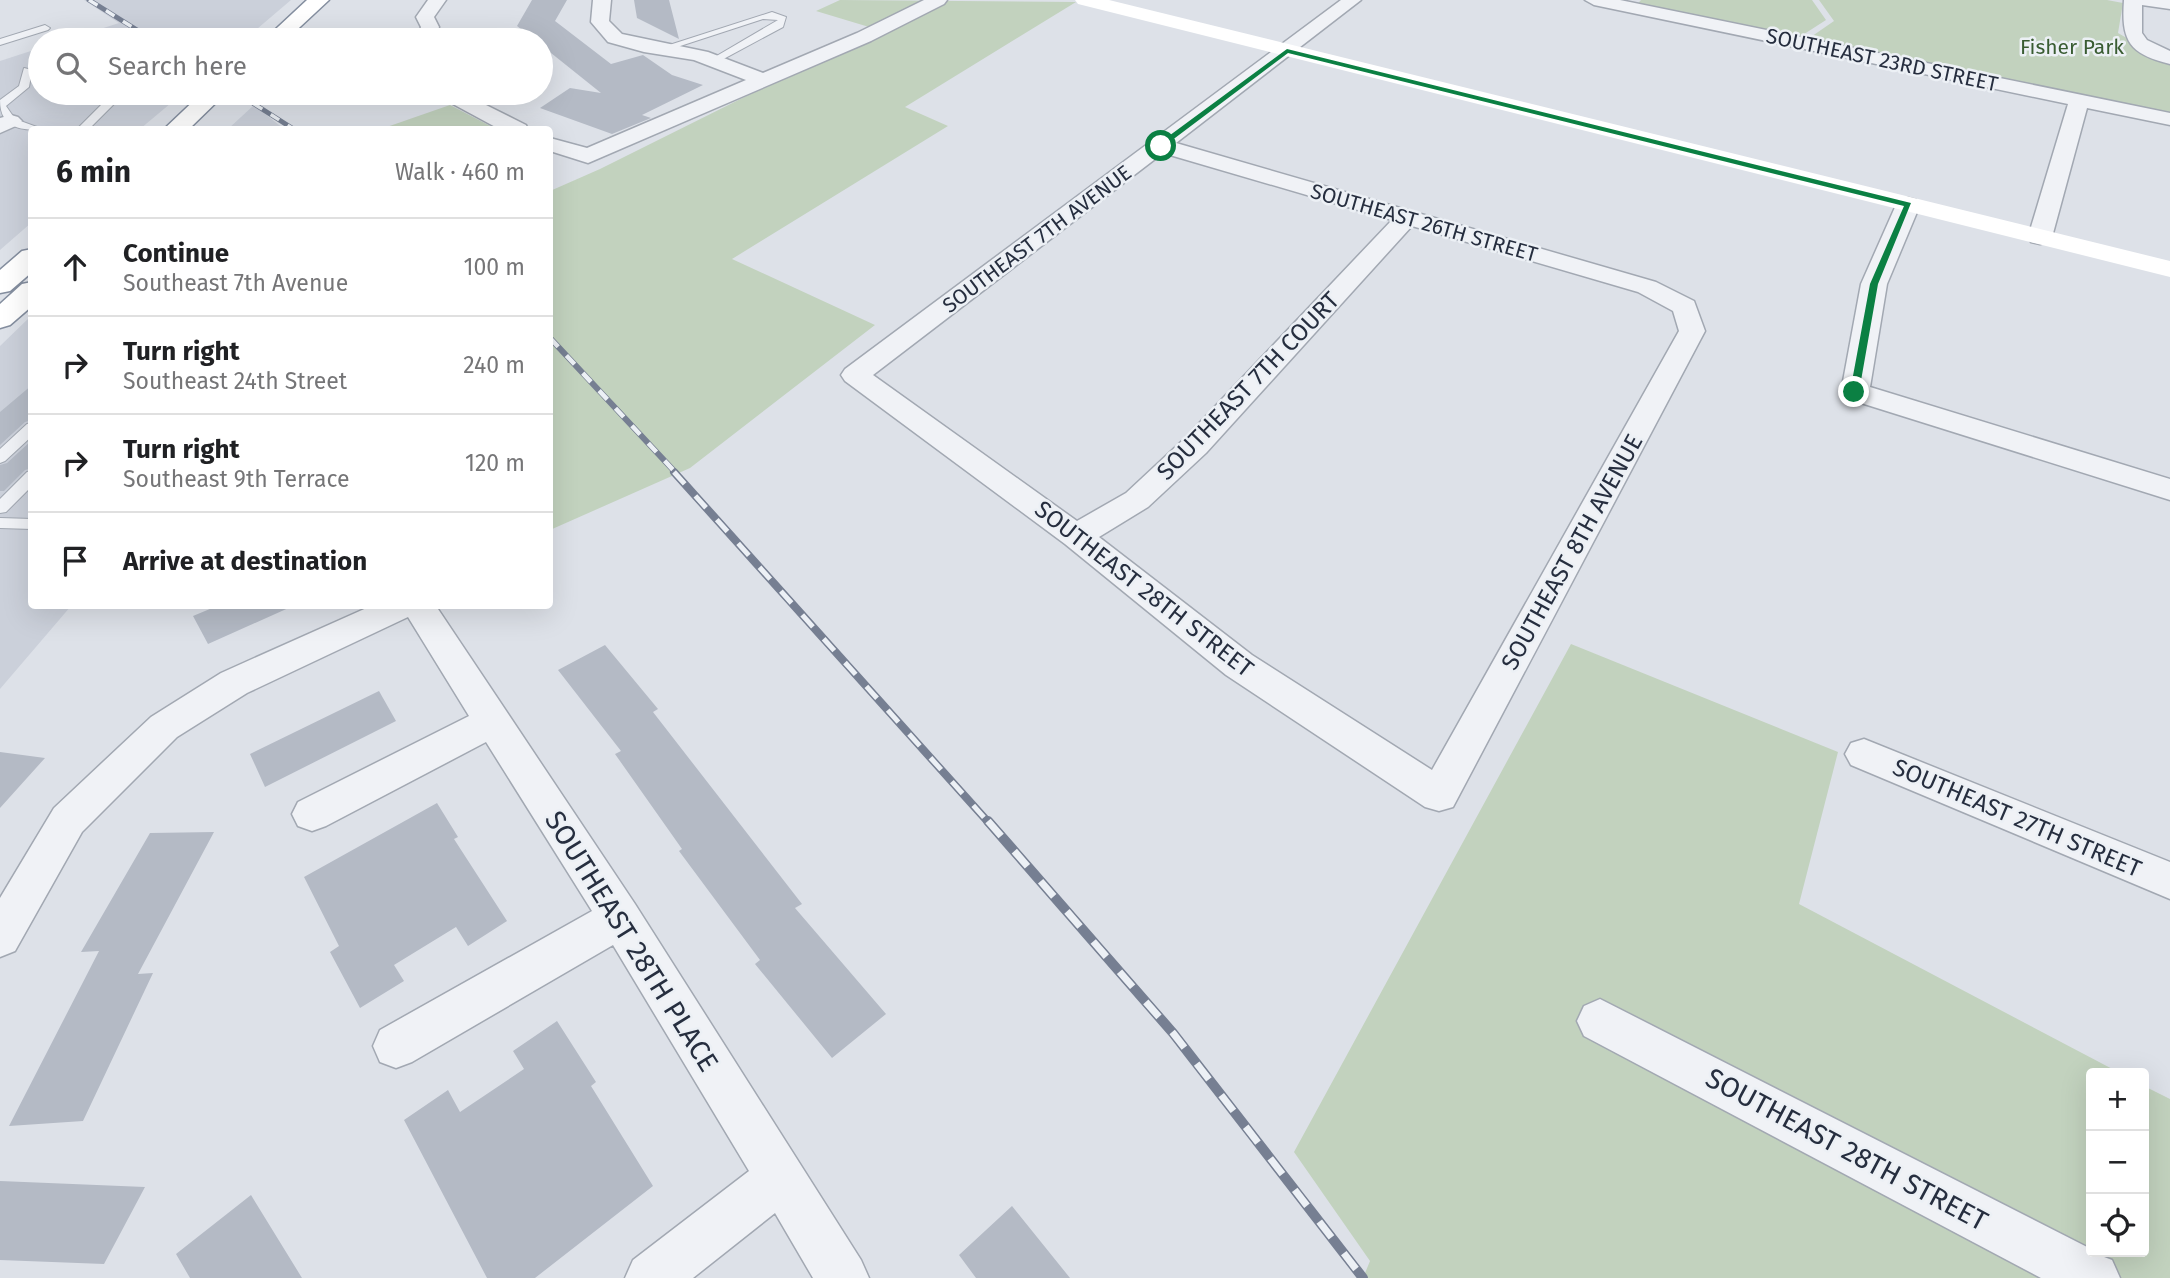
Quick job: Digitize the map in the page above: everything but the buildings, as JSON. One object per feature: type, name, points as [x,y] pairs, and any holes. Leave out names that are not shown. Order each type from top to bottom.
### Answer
[{"type":"main road","points":[[1084,0],[2170,269]]},
{"type":"main road","points":[[292,28],[328,4]]},
{"type":"main road","points":[[310,28],[328,4]]},
{"type":"main road","points":[[180,126],[213,105]]},
{"type":"main road","points":[[207,126],[220,105]]},
{"type":"main road","points":[[0,285],[28,260]]},
{"type":"main road","points":[[0,319],[28,294]]},
{"type":"street","points":[[430,28],[425,17],[437,0]]},
{"type":"street","points":[[602,0],[600,22],[615,38],[713,61],[762,80]]},
{"type":"street","points":[[553,145],[588,156],[864,37],[938,0]]},
{"type":"street","name":"SOUTHEAST 7TH AVENUE","points":[[855,375],[1352,0]]},
{"type":"street","name":"SOUTHEAST 23RD STREET","points":[[1594,0],[1641,4],[2170,119]]},
{"type":"street","points":[[2133,0],[2130,34],[2137,42],[2170,58]]},
{"type":"street","points":[[2144,0],[2170,4]]},
{"type":"street","points":[[2040,236],[2079,101]]},
{"type":"street","points":[[470,105],[510,126]]},
{"type":"street","name":"SOUTHEAST 26TH STREET","points":[[1161,146],[1647,287],[1685,307]]},
{"type":"street","points":[[1908,205],[1874,284],[1854,392],[2170,490]]},
{"type":"street","name":"SOUTHEAST 7TH COURT","points":[[1076,536],[1137,500],[1195,446],[1407,218]]},
{"type":"street","name":"SOUTHEAST 8TH AVENUE","points":[[1439,795],[1692,331],[1685,307]]},
{"type":"street","name":"SOUTHEAST 28TH STREET","points":[[855,375],[1076,536],[1239,665],[1439,795]]},
{"type":"street","points":[[0,937],[68,820],[164,727],[234,683],[394,609]]},
{"type":"street","name":"SOUTHEAST 28TH PLACE","points":[[420,609],[620,918],[843,1278]]},
{"type":"street","points":[[312,814],[493,721]]},
{"type":"street","name":"SOUTHEAST 27TH STREET","points":[[1864,754],[2170,881]]},
{"type":"street","points":[[396,1046],[620,918]]},
{"type":"street","name":"SOUTHEAST 28TH STREET","points":[[1600,1021],[2094,1278]]},
{"type":"street","points":[[651,1278],[781,1177]]},
{"type":"lane","points":[[665,48],[761,17],[772,15],[783,19],[780,24],[713,61]]},
{"type":"lane","points":[[0,42],[28,33]]},
{"type":"lane","points":[[27,70],[24,87],[3,115],[30,126]]},
{"type":"lane","points":[[85,126],[107,105]]},
{"type":"lane","points":[[0,458],[28,431]]},
{"type":"lane","points":[[0,508],[28,480]]},
{"type":"lane","points":[[0,523],[28,524]]},
{"type":"shaded area","points":[[84,0],[291,0],[258,28],[103,28],[119,23]]},
{"type":"shaded area","points":[[28,52],[28,105],[169,105],[144,126],[28,126],[28,226],[0,250],[0,61]]},
{"type":"shaded area","points":[[254,105],[280,126],[231,126]]},
{"type":"shaded area","points":[[28,319],[28,609],[68,609],[0,689],[0,346]]},
{"type":"green space","points":[[840,0],[1076,2],[905,107],[948,126],[732,259],[875,325],[690,468],[553,529],[553,190],[600,169],[879,30],[816,11]]},
{"type":"green space","points":[[1641,0],[1812,0],[1826,20],[1798,38],[1634,8]]},
{"type":"green space","name":"Fisher Park","points":[[1819,0],[2107,0],[2123,3],[2118,33],[2170,63],[2170,115],[1805,41],[1834,21]]},
{"type":"green space","points":[[450,105],[490,126],[390,126]]},
{"type":"green space","points":[[1571,644],[1838,752],[1799,904],[2111,1068],[2086,1068],[2086,1257],[2149,1257],[2149,1088],[2170,1099],[2170,1278],[1363,1278],[1370,1261],[1294,1152]]},
{"type":"railway","points":[[89,0],[134,28]]},
{"type":"railway","points":[[256,105],[289,126]]},
{"type":"railway","points":[[553,341],[676,473]]},
{"type":"railway","points":[[674,472],[989,823]]},
{"type":"railway","points":[[988,821],[1173,1033],[1363,1278]]},
{"type":"route","points":[[1161,146],[1287,51],[1908,205],[1874,284],[1854,392]]}]
